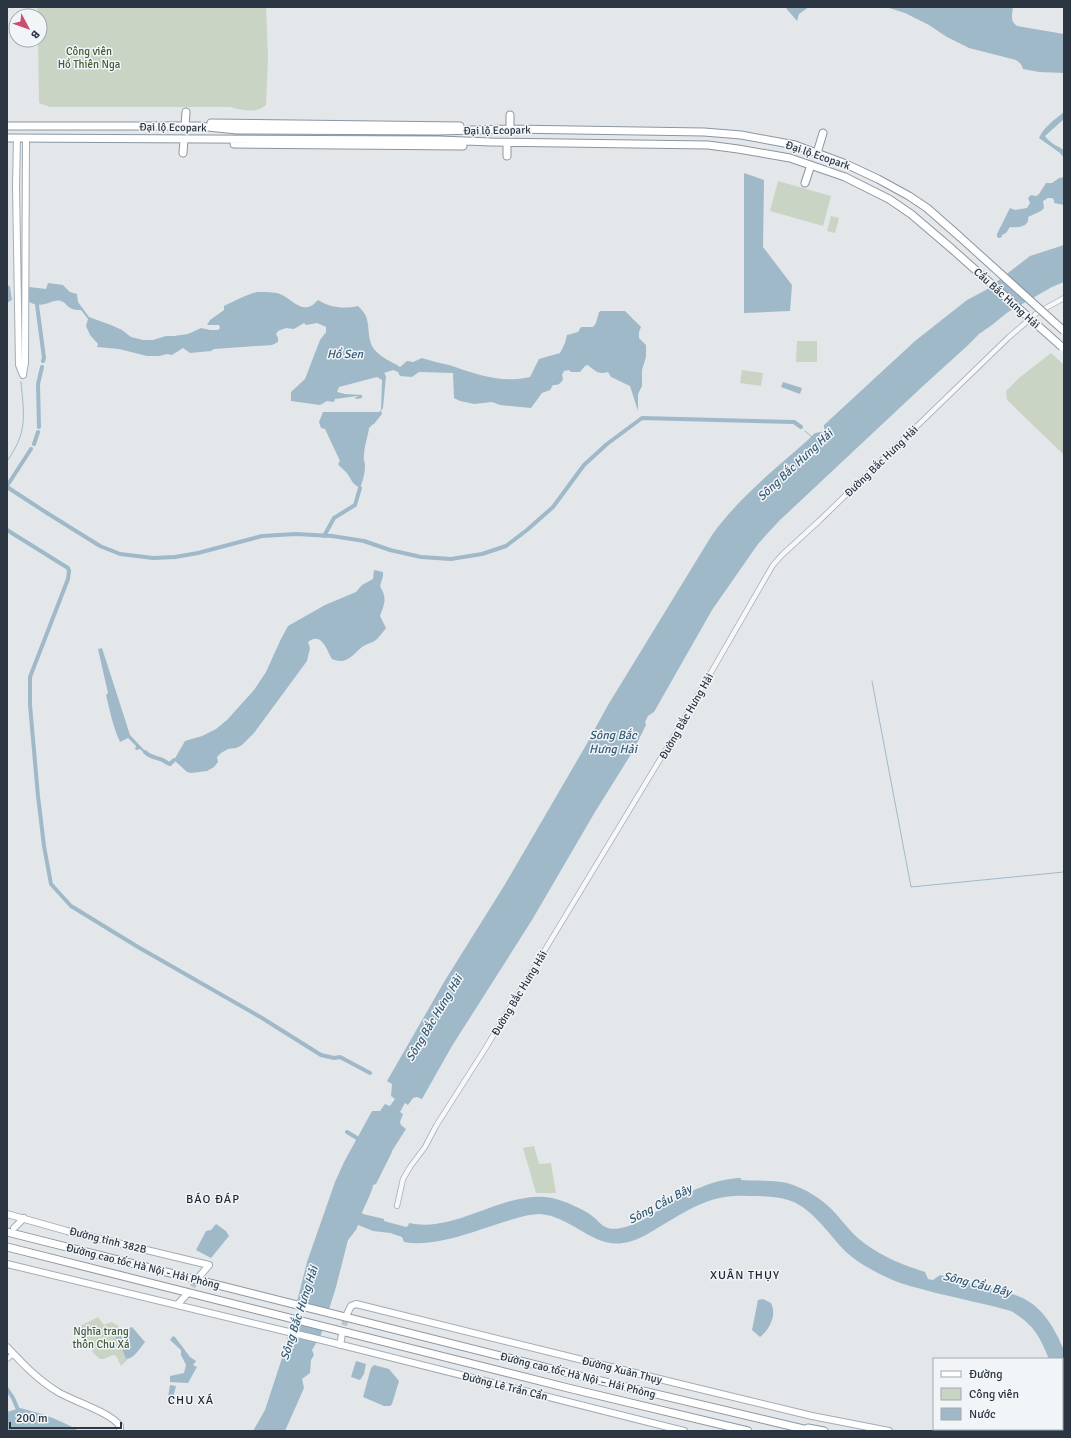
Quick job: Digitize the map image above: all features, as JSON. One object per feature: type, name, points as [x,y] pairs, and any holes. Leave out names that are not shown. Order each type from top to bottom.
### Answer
[{"type":"highway","points":[[185,126],[186,112]]},
{"type":"highway","points":[[510,115],[510,129]]},
{"type":"highway","points":[[198,126],[205,123],[481,126],[498,129]]},
{"type":"highway","name":"Đại lộ Ecopark","points":[[7,126],[198,126],[246,130],[439,132],[510,129],[704,132],[741,135],[776,141],[817,153],[855,168],[898,190],[927,208],[960,238]]},
{"type":"highway","points":[[817,153],[823,133]]},
{"type":"highway","name":"Đại lộ Ecopark","points":[[7,138],[439,140],[738,148],[790,158],[845,177],[889,199],[911,214],[952,249]]},
{"type":"highway","points":[[183,153],[184,139]]},
{"type":"highway","points":[[199,139],[217,144],[479,146],[491,142]]},
{"type":"highway","points":[[507,143],[507,156]]},
{"type":"highway","points":[[805,183],[811,165]]},
{"type":"highway","name":"Cầu Bắc Hưng Hải","points":[[960,238],[1064,331]]},
{"type":"highway","name":"Cầu Bắc Hưng Hải","points":[[952,249],[1063,348]]},
{"type":"highway","name":"Đường cao tốc Hà Nội - Hải Phòng","points":[[7,1232],[345,1315]]},
{"type":"highway","name":"Đường cao tốc Hà Nội - Hải Phòng","points":[[7,1247],[341,1332]]},
{"type":"highway","name":"Đường cao tốc Hà Nội – Hải Phòng","points":[[345,1315],[576,1375],[811,1428]]},
{"type":"highway","name":"Đường cao tốc Hà Nội – Hải Phòng","points":[[341,1332],[748,1431]]},
{"type":"highway","points":[[576,1375],[824,1431]]},
{"type":"main road","points":[[17,138],[16,186],[19,365],[23,375],[25,363],[26,138]]},
{"type":"main road","name":"Đường tỉnh 382B","points":[[7,1214],[67,1231],[209,1265],[199,1277]]},
{"type":"main road","points":[[14,1228],[24,1218]]},
{"type":"main road","points":[[7,1264],[177,1305],[187,1294]]},
{"type":"main road","name":"Đường Xuân Thụy","points":[[345,1315],[351,1306],[356,1304],[812,1416],[889,1431]]},
{"type":"main road","name":"Đường Lê Trần Cẩn","points":[[177,1305],[684,1431]]},
{"type":"main road","points":[[340,1345],[341,1332]]},
{"type":"main road","points":[[7,1347],[29,1370],[58,1392],[113,1418],[120,1426],[120,1431]]},
{"type":"main road","points":[[811,1428],[812,1416]]},
{"type":"street","name":"Đường Bắc Hưng Hải","points":[[397,1206],[403,1180],[410,1167],[425,1147],[436,1126],[486,1049],[679,728],[773,565],[1009,337],[1037,313],[1064,298]]},
{"type":"street","points":[[7,1359],[14,1354]]},
{"type":"green space","name":"Công viên Hồ Thiên Nga","points":[[266,7],[268,58],[266,105],[258,110],[249,110],[230,107],[50,107],[39,103],[38,48],[48,48],[48,8],[37,8]]},
{"type":"green space","points":[[778,181],[831,196],[823,226],[770,211]]},
{"type":"green space","points":[[831,216],[839,218],[835,233],[827,231]]},
{"type":"green space","points":[[797,341],[817,341],[817,362],[796,362]]},
{"type":"green space","points":[[1051,353],[1064,365],[1064,455],[1007,400],[1006,391],[1019,378]]},
{"type":"green space","points":[[742,370],[763,373],[761,386],[740,383]]},
{"type":"green space","points":[[534,1146],[539,1164],[551,1163],[556,1193],[536,1193],[523,1148]]},
{"type":"green space","name":"Nghĩa trang thôn Chu Xá","points":[[98,1317],[104,1325],[111,1322],[117,1325],[121,1330],[114,1335],[119,1342],[126,1359],[128,1359],[121,1366],[116,1356],[113,1355],[100,1359],[94,1354],[78,1327]]},
{"type":"water","points":[[785,7],[809,7],[799,14],[797,21]]},
{"type":"water","points":[[886,7],[1013,7],[1012,20],[1017,26],[1064,34],[1064,73],[1039,72],[1023,69],[1021,64],[1016,60],[969,48],[905,13]]},
{"type":"water","points":[[1064,112],[1064,119],[1045,136],[1051,142],[1064,150],[1064,158],[1060,153],[1039,138],[1046,127]]},
{"type":"water","points":[[744,173],[764,180],[763,247],[792,285],[790,311],[744,313]]},
{"type":"water","points":[[1064,177],[1064,205],[1054,203],[1052,198],[1048,198],[1043,201],[1044,208],[1028,217],[1025,225],[1010,227],[1006,233],[1002,235],[1002,237],[997,237],[997,234],[1010,208],[1015,210],[1027,208],[1030,203],[1028,198],[1031,195],[1036,196],[1039,194],[1046,183],[1052,183],[1059,178]]},
{"type":"water","name":"Sông Bắc Hưng Hải","points":[[1064,245],[1064,282],[1052,287],[1008,312],[979,334],[779,521],[758,544],[712,610],[654,712],[648,716],[645,722],[646,725],[633,751],[595,812],[532,920],[452,1046],[422,1099],[417,1097],[413,1098],[408,1105],[405,1103],[400,1112],[403,1114],[400,1122],[406,1129],[392,1151],[376,1184],[373,1185],[372,1191],[362,1213],[406,1227],[409,1223],[426,1225],[443,1223],[510,1201],[545,1197],[573,1205],[588,1213],[602,1225],[615,1229],[627,1227],[639,1222],[692,1191],[721,1181],[741,1178],[741,1180],[787,1183],[801,1188],[820,1199],[856,1236],[871,1248],[893,1260],[925,1272],[928,1279],[933,1280],[940,1275],[1009,1293],[1032,1304],[1049,1321],[1064,1349],[1064,1389],[1063,1358],[1049,1358],[1035,1331],[1019,1316],[1011,1311],[936,1293],[892,1280],[850,1256],[816,1218],[794,1202],[771,1197],[735,1196],[723,1197],[701,1204],[641,1237],[623,1243],[602,1241],[562,1220],[540,1214],[523,1216],[470,1233],[429,1243],[404,1242],[402,1237],[390,1233],[373,1231],[358,1225],[348,1240],[336,1287],[321,1335],[312,1350],[314,1355],[311,1360],[310,1373],[302,1379],[304,1388],[285,1431],[253,1431],[265,1410],[284,1352],[307,1262],[335,1182],[344,1162],[372,1111],[380,1111],[385,1104],[390,1106],[395,1099],[391,1096],[392,1084],[387,1081],[444,982],[504,886],[608,705],[712,535],[751,490],[815,433],[824,430],[824,425],[915,341],[967,300],[986,290],[1030,256]]},
{"type":"water","name":"Hồ Sen","points":[[48,283],[63,285],[70,292],[77,294],[78,302],[89,317],[122,330],[131,337],[143,340],[153,340],[166,336],[188,334],[201,328],[218,330],[220,328],[219,325],[207,325],[210,320],[224,310],[224,306],[258,292],[272,292],[280,294],[303,307],[313,305],[318,300],[328,305],[337,307],[358,306],[366,316],[369,338],[374,349],[383,357],[400,367],[407,361],[413,362],[422,358],[479,375],[499,379],[519,379],[530,377],[539,359],[560,353],[567,335],[578,332],[581,327],[593,327],[596,323],[599,312],[625,311],[641,327],[639,338],[646,345],[646,357],[642,370],[642,386],[638,394],[638,411],[630,386],[611,377],[608,372],[600,373],[588,365],[585,366],[580,372],[571,372],[569,370],[564,371],[561,382],[553,385],[550,390],[542,393],[531,408],[500,405],[492,402],[474,404],[460,401],[454,398],[453,373],[419,372],[412,377],[400,376],[398,372],[393,370],[384,373],[386,376],[383,408],[381,411],[382,414],[369,428],[364,452],[365,471],[360,488],[354,484],[338,464],[340,461],[325,429],[321,428],[319,422],[323,412],[379,412],[381,410],[382,380],[377,377],[339,387],[337,392],[362,395],[362,398],[356,399],[355,397],[358,397],[357,396],[335,399],[334,402],[327,401],[320,405],[291,401],[291,392],[305,379],[320,340],[326,332],[326,327],[317,323],[306,325],[304,323],[294,329],[286,328],[278,331],[276,334],[278,342],[272,345],[214,349],[211,351],[190,353],[183,348],[172,355],[147,356],[119,349],[97,347],[98,344],[90,335],[86,326],[88,319],[81,310],[70,308],[64,302],[54,301],[39,305],[29,302],[29,287],[46,289]]},
{"type":"water","points":[[7,284],[10,287],[12,300],[7,303]]},
{"type":"water","points":[[783,382],[802,388],[800,394],[781,387]]},
{"type":"water","points":[[374,570],[383,572],[380,586],[384,594],[384,601],[380,616],[386,628],[376,640],[362,647],[348,659],[337,661],[332,659],[326,647],[320,640],[313,639],[308,642],[310,648],[307,661],[254,733],[242,745],[236,748],[228,749],[221,753],[217,757],[218,762],[214,767],[207,771],[187,772],[174,760],[185,741],[202,736],[216,729],[227,720],[254,690],[266,672],[288,626],[325,605],[356,592],[362,585],[373,579]]},
{"type":"water","points":[[102,648],[130,735],[145,751],[144,753],[140,749],[135,749],[136,746],[128,738],[120,742],[106,695],[108,693],[98,649]]},
{"type":"water","points":[[216,1224],[226,1231],[229,1236],[211,1258],[196,1250],[206,1231],[211,1230]]},
{"type":"water","points":[[763,1299],[771,1303],[773,1308],[773,1317],[767,1330],[760,1337],[752,1330],[758,1300]]},
{"type":"water","points":[[132,1327],[145,1342],[132,1357],[126,1359],[119,1342],[114,1335],[120,1331]]},
{"type":"water","points":[[173,1336],[190,1357],[196,1361],[193,1365],[197,1367],[188,1383],[170,1382],[170,1376],[184,1373],[186,1365],[181,1355],[181,1350],[170,1340]]},
{"type":"water","points":[[356,1361],[366,1364],[364,1374],[360,1380],[351,1377]]},
{"type":"water","points":[[374,1365],[389,1369],[399,1381],[392,1404],[390,1406],[384,1406],[363,1397],[371,1368]]},
{"type":"water","points":[[170,1385],[176,1386],[171,1405],[168,1397]]},
{"type":"water","points":[[20,1408],[51,1417],[79,1431],[7,1431],[7,1412]]},
{"type":"pier","points":[[294,1304],[330,1313],[325,1327],[291,1318]]},
{"type":"waterway","points":[[37,305],[44,358],[43,361]]},
{"type":"waterway","points":[[39,427],[38,384],[42,367]]},
{"type":"waterway","points":[[7,461],[14,451],[23,423],[21,382]]},
{"type":"waterway","points":[[7,487],[100,546],[120,554],[153,558],[175,557],[198,553],[262,536],[296,534],[332,536],[364,541],[390,550],[421,557],[451,559],[482,554],[506,546],[553,507],[584,465],[607,444],[642,418],[794,422],[801,427]]},
{"type":"waterway","points":[[805,431],[812,437]]},
{"type":"waterway","points":[[34,444],[38,432]]},
{"type":"waterway","points":[[7,486],[31,449]]},
{"type":"waterway","points":[[324,536],[334,518],[355,505],[360,488]]},
{"type":"waterway","points":[[7,530],[68,568],[69,571],[68,579],[30,677],[30,705],[38,796],[44,846],[51,884],[71,906],[138,947],[262,1018],[321,1055],[334,1058],[340,1057],[370,1073]]},
{"type":"waterway","points":[[872,681],[911,887],[1064,872]]},
{"type":"waterway","points":[[145,752],[150,756],[161,759],[170,764],[174,760]]},
{"type":"waterway","points":[[347,1132],[362,1141]]},
{"type":"waterway","points":[[7,1389],[19,1412]]},
{"type":"tunnel","points":[[187,1294],[199,1277]]},
{"type":"tunnel","points":[[342,1334],[347,1314]]},
{"type":"district","name":"BÁO ĐÁP","points":[[213,1199]]},
{"type":"district","name":"XUÂN THỤY","points":[[745,1275]]},
{"type":"district","name":"CHU XÁ","points":[[191,1400]]},
{"type":"water label","name":"Sông Cầu Bây","points":[[660,1204]]},
{"type":"water label","name":"Sông Cầu Bây","points":[[977,1284]]}]
